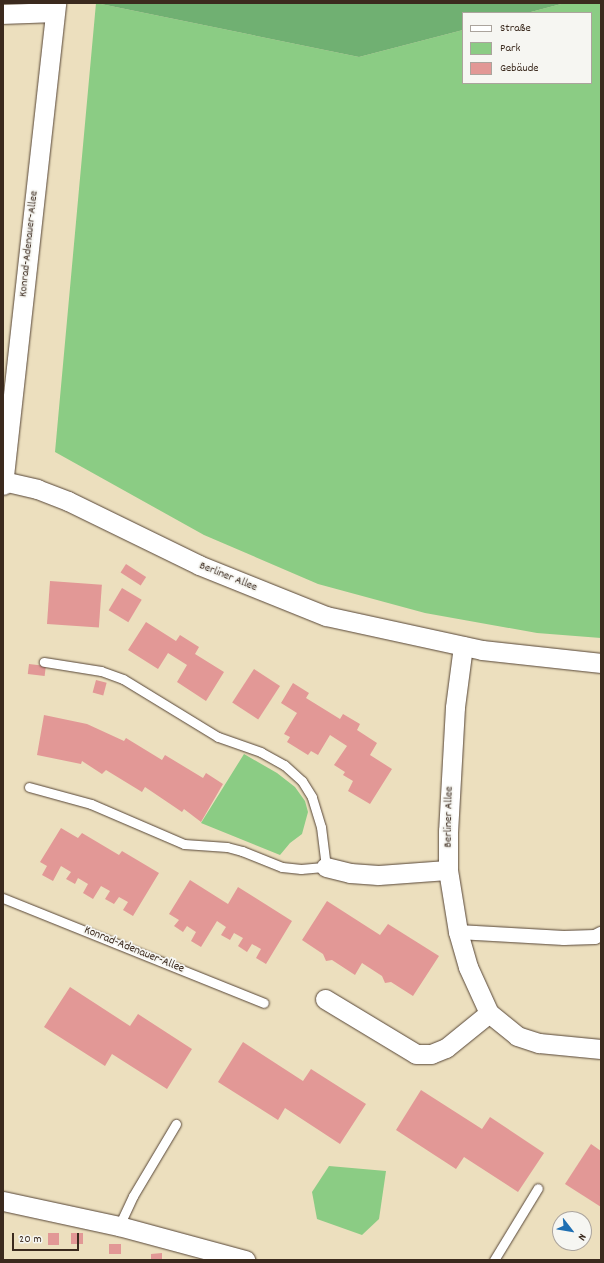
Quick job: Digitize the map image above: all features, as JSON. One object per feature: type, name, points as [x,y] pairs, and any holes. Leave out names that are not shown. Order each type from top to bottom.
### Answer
[{"type":"street","points":[[3,14],[55,7]]},
{"type":"street","name":"Konrad-Adenauer-Allee","points":[[3,484],[55,7]]},
{"type":"street","name":"Berliner Allee","points":[[3,481],[37,489],[68,501],[199,565],[326,616],[482,650],[601,663]]},
{"type":"street","name":"Berliner Allee","points":[[463,646],[455,707],[448,794],[448,870],[458,932],[468,967],[489,1014],[517,1036],[540,1043],[601,1049]]},
{"type":"street","points":[[326,867],[350,873],[378,875],[448,870]]},
{"type":"street","points":[[458,932],[564,938],[595,937],[601,934]]},
{"type":"street","points":[[325,998],[404,1049],[416,1054],[431,1054],[446,1048],[489,1014]]},
{"type":"street","points":[[3,1201],[23,1204],[119,1226],[245,1260]]},
{"type":"lane","points":[[29,787],[91,804],[184,844],[227,847],[242,851],[282,867],[301,869],[326,867],[321,826],[312,797],[302,781],[284,765],[261,752],[218,737],[123,679],[101,671],[44,662]]},
{"type":"lane","name":"Konrad-Adenauer-Allee","points":[[3,898],[264,1004]]},
{"type":"lane","points":[[119,1226],[133,1196],[176,1124]]},
{"type":"lane","points":[[494,1260],[538,1188]]},
{"type":"green space","points":[[96,3],[359,57],[462,30],[462,84],[592,84],[592,12],[531,12],[565,3],[601,3],[601,638],[537,633],[425,613],[318,584],[204,535],[55,452]]},
{"type":"green space","points":[[96,3],[565,3],[531,12],[462,12],[462,30],[359,57]]},
{"type":"green space","points":[[244,754],[277,773],[295,787],[305,801],[308,812],[302,834],[290,843],[280,855],[201,823]]},
{"type":"green space","points":[[329,1166],[386,1171],[379,1219],[362,1235],[317,1219],[312,1192]]},
{"type":"building","points":[[126,564],[146,577],[141,585],[121,572]]},
{"type":"building","points":[[50,581],[102,585],[99,628],[47,624]]},
{"type":"building","points":[[122,588],[142,600],[128,622],[109,610]]},
{"type":"building","points":[[146,622],[176,641],[180,635],[199,647],[195,654],[224,672],[206,701],[177,682],[187,665],[168,653],[158,669],[128,650]]},
{"type":"building","points":[[29,664],[46,666],[45,676],[28,674]]},
{"type":"building","points":[[254,669],[280,686],[258,719],[232,703]]},
{"type":"building","points":[[96,680],[107,683],[103,695],[93,693]]},
{"type":"building","points":[[293,683],[309,693],[306,698],[340,719],[343,714],[360,724],[357,730],[377,743],[370,755],[392,769],[370,804],[348,791],[353,781],[343,775],[345,772],[334,765],[347,746],[330,735],[318,755],[311,751],[308,755],[287,742],[290,737],[284,734],[297,713],[281,703]]},
{"type":"building","points":[[44,715],[87,724],[124,741],[126,738],[162,760],[165,755],[203,778],[206,773],[223,784],[201,822],[184,809],[182,812],[145,787],[142,792],[106,770],[102,774],[82,761],[81,764],[37,755]]},
{"type":"building","points":[[61,828],[78,838],[82,833],[119,855],[122,851],[159,873],[133,916],[123,910],[128,902],[119,897],[114,904],[105,899],[110,891],[101,886],[93,899],[83,893],[88,884],[78,878],[75,884],[66,879],[71,872],[61,866],[53,881],[42,875],[47,866],[40,862]]},
{"type":"building","points":[[190,880],[228,904],[238,887],[292,921],[266,964],[256,958],[261,949],[252,944],[247,952],[238,946],[243,938],[234,933],[230,940],[221,935],[226,927],[217,921],[201,947],[191,941],[196,932],[187,926],[183,932],[174,926],[179,920],[169,914]]},
{"type":"building","points":[[327,901],[380,935],[388,924],[439,956],[413,996],[391,982],[385,983],[382,976],[362,963],[355,975],[332,960],[326,961],[323,954],[302,940]]},
{"type":"building","points":[[70,987],[130,1026],[138,1014],[192,1049],[167,1089],[112,1054],[105,1066],[44,1027]]},
{"type":"building","points":[[243,1042],[303,1081],[311,1069],[366,1104],[340,1144],[285,1108],[278,1120],[218,1082]]},
{"type":"building","points":[[421,1090],[482,1129],[490,1117],[544,1153],[518,1192],[464,1157],[456,1169],[396,1130]]},
{"type":"building","points":[[591,1144],[601,1151],[601,1207],[565,1184]]},
{"type":"building","points":[[48,1233],[59,1233],[59,1245],[48,1245]]},
{"type":"building","points":[[71,1233],[83,1233],[83,1244],[71,1244]]},
{"type":"building","points":[[109,1244],[121,1244],[121,1254],[109,1254]]},
{"type":"building","points":[[162,1253],[162,1260],[151,1260],[151,1254]]}]
